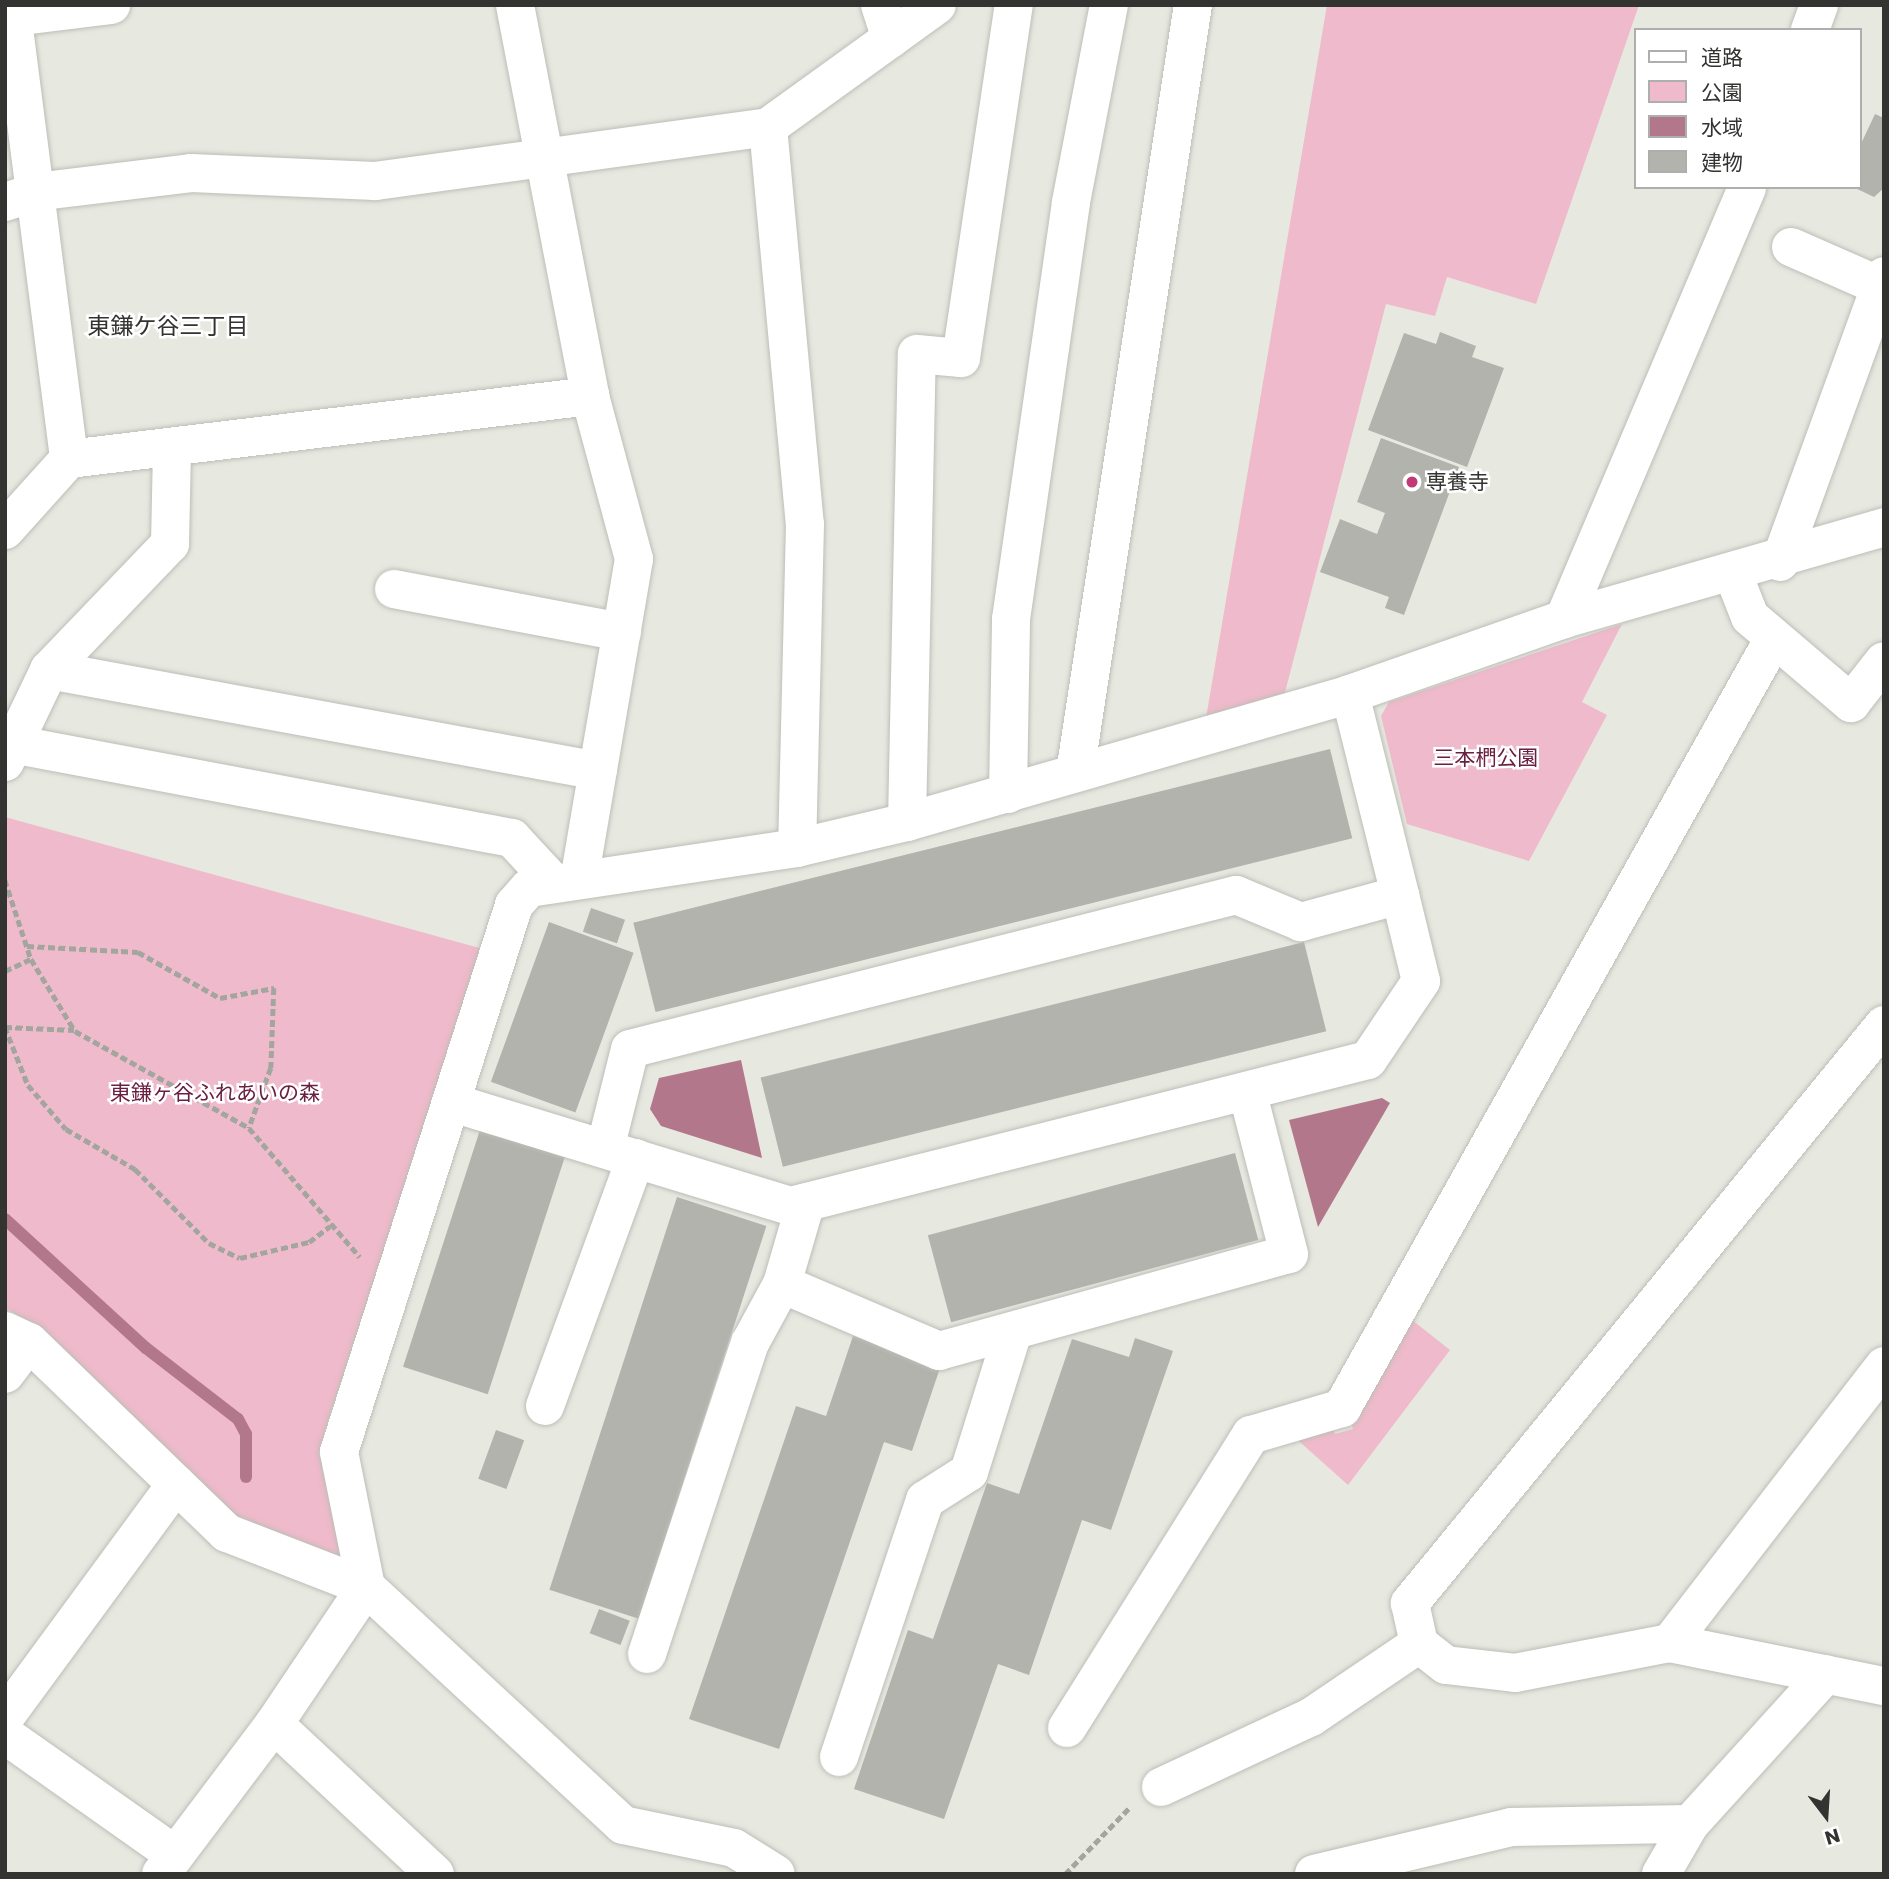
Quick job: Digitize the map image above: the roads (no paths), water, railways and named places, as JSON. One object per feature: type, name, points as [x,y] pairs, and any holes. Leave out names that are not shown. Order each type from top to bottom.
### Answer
[{"type":"street","points":[[69,459],[20,197],[12,11],[111,5]]},
{"type":"street","points":[[515,5],[590,396],[634,559],[598,771],[566,878]]},
{"type":"street","points":[[20,197],[191,173],[375,181],[768,127],[885,21],[937,5]]},
{"type":"street","points":[[907,822],[917,354],[961,358],[1014,5]]},
{"type":"street","points":[[1008,794],[1011,619],[1071,202],[1109,5]]},
{"type":"street","points":[[1075,773],[1193,5]]},
{"type":"street","points":[[1811,28],[1819,5]]},
{"type":"street","points":[[768,127],[805,524],[797,848]]},
{"type":"street","points":[[1564,619],[1746,189]]},
{"type":"street","points":[[1780,562],[1882,281],[1791,247]]},
{"type":"street","points":[[5,530],[69,459],[172,450],[590,396]]},
{"type":"street","points":[[172,450],[170,544],[49,670],[9,753],[512,838],[566,878]]},
{"type":"street","points":[[5,1735],[166,1869],[274,1724],[366,1587],[339,1452],[514,905],[529,888],[566,878],[797,848],[907,822],[1350,694],[1564,619],[1780,562],[1884,527]]},
{"type":"street","points":[[1733,574],[1750,617],[1773,640],[1851,703],[1884,661]]},
{"type":"street","points":[[394,589],[622,632]]},
{"type":"street","points":[[1068,1728],[1251,1436],[1342,1408],[1773,640]]},
{"type":"street","points":[[49,670],[598,771]]},
{"type":"street","points":[[463,1106],[791,1206],[1368,1060],[1421,981],[1350,694]]},
{"type":"street","points":[[545,1406],[620,1154],[630,1049],[1236,895],[1301,922],[1400,895]]},
{"type":"street","points":[[1884,1026],[1410,1603],[1419,1644],[1446,1665],[1515,1674],[1670,1643],[1884,1686]]},
{"type":"street","points":[[782,1284],[939,1351],[1289,1254],[1247,1091]]},
{"type":"street","points":[[647,1654],[750,1343],[782,1284],[806,1202]]},
{"type":"street","points":[[839,1757],[925,1500],[970,1472],[1013,1332]]},
{"type":"street","points":[[5,1374],[17,1336],[228,1533],[366,1587],[623,1825],[721,1861],[776,1874]]},
{"type":"street","points":[[1670,1643],[1884,1366]]},
{"type":"street","points":[[5,1717],[177,1484]]},
{"type":"street","points":[[1161,1787],[1311,1717],[1419,1644]]},
{"type":"street","points":[[1661,1874],[1690,1824],[1826,1674]]},
{"type":"street","points":[[274,1724],[435,1874]]},
{"type":"street","points":[[1314,1874],[1511,1827],[1690,1824]]},
{"type":"street","points":[[1443,1874],[1461,1840]]},
{"type":"water","points":[[741,1060],[762,1158],[661,1126],[650,1109],[659,1078]]},
{"type":"water","points":[[1382,1098],[1390,1103],[1318,1227],[1289,1120]]},
{"type":"waterway","points":[[5,1219],[146,1348],[238,1419],[246,1434],[246,1477]]},
{"type":"place","name":"専養寺","points":[[1412,482]]},
{"type":"district","name":"東鎌ケ谷三丁目","points":[[168,326]]},
{"type":"park label","name":"三本椚公園","points":[[1486,758]]},
{"type":"park label","name":"東鎌ヶ谷ふれあいの森","points":[[215,1093]]}]
